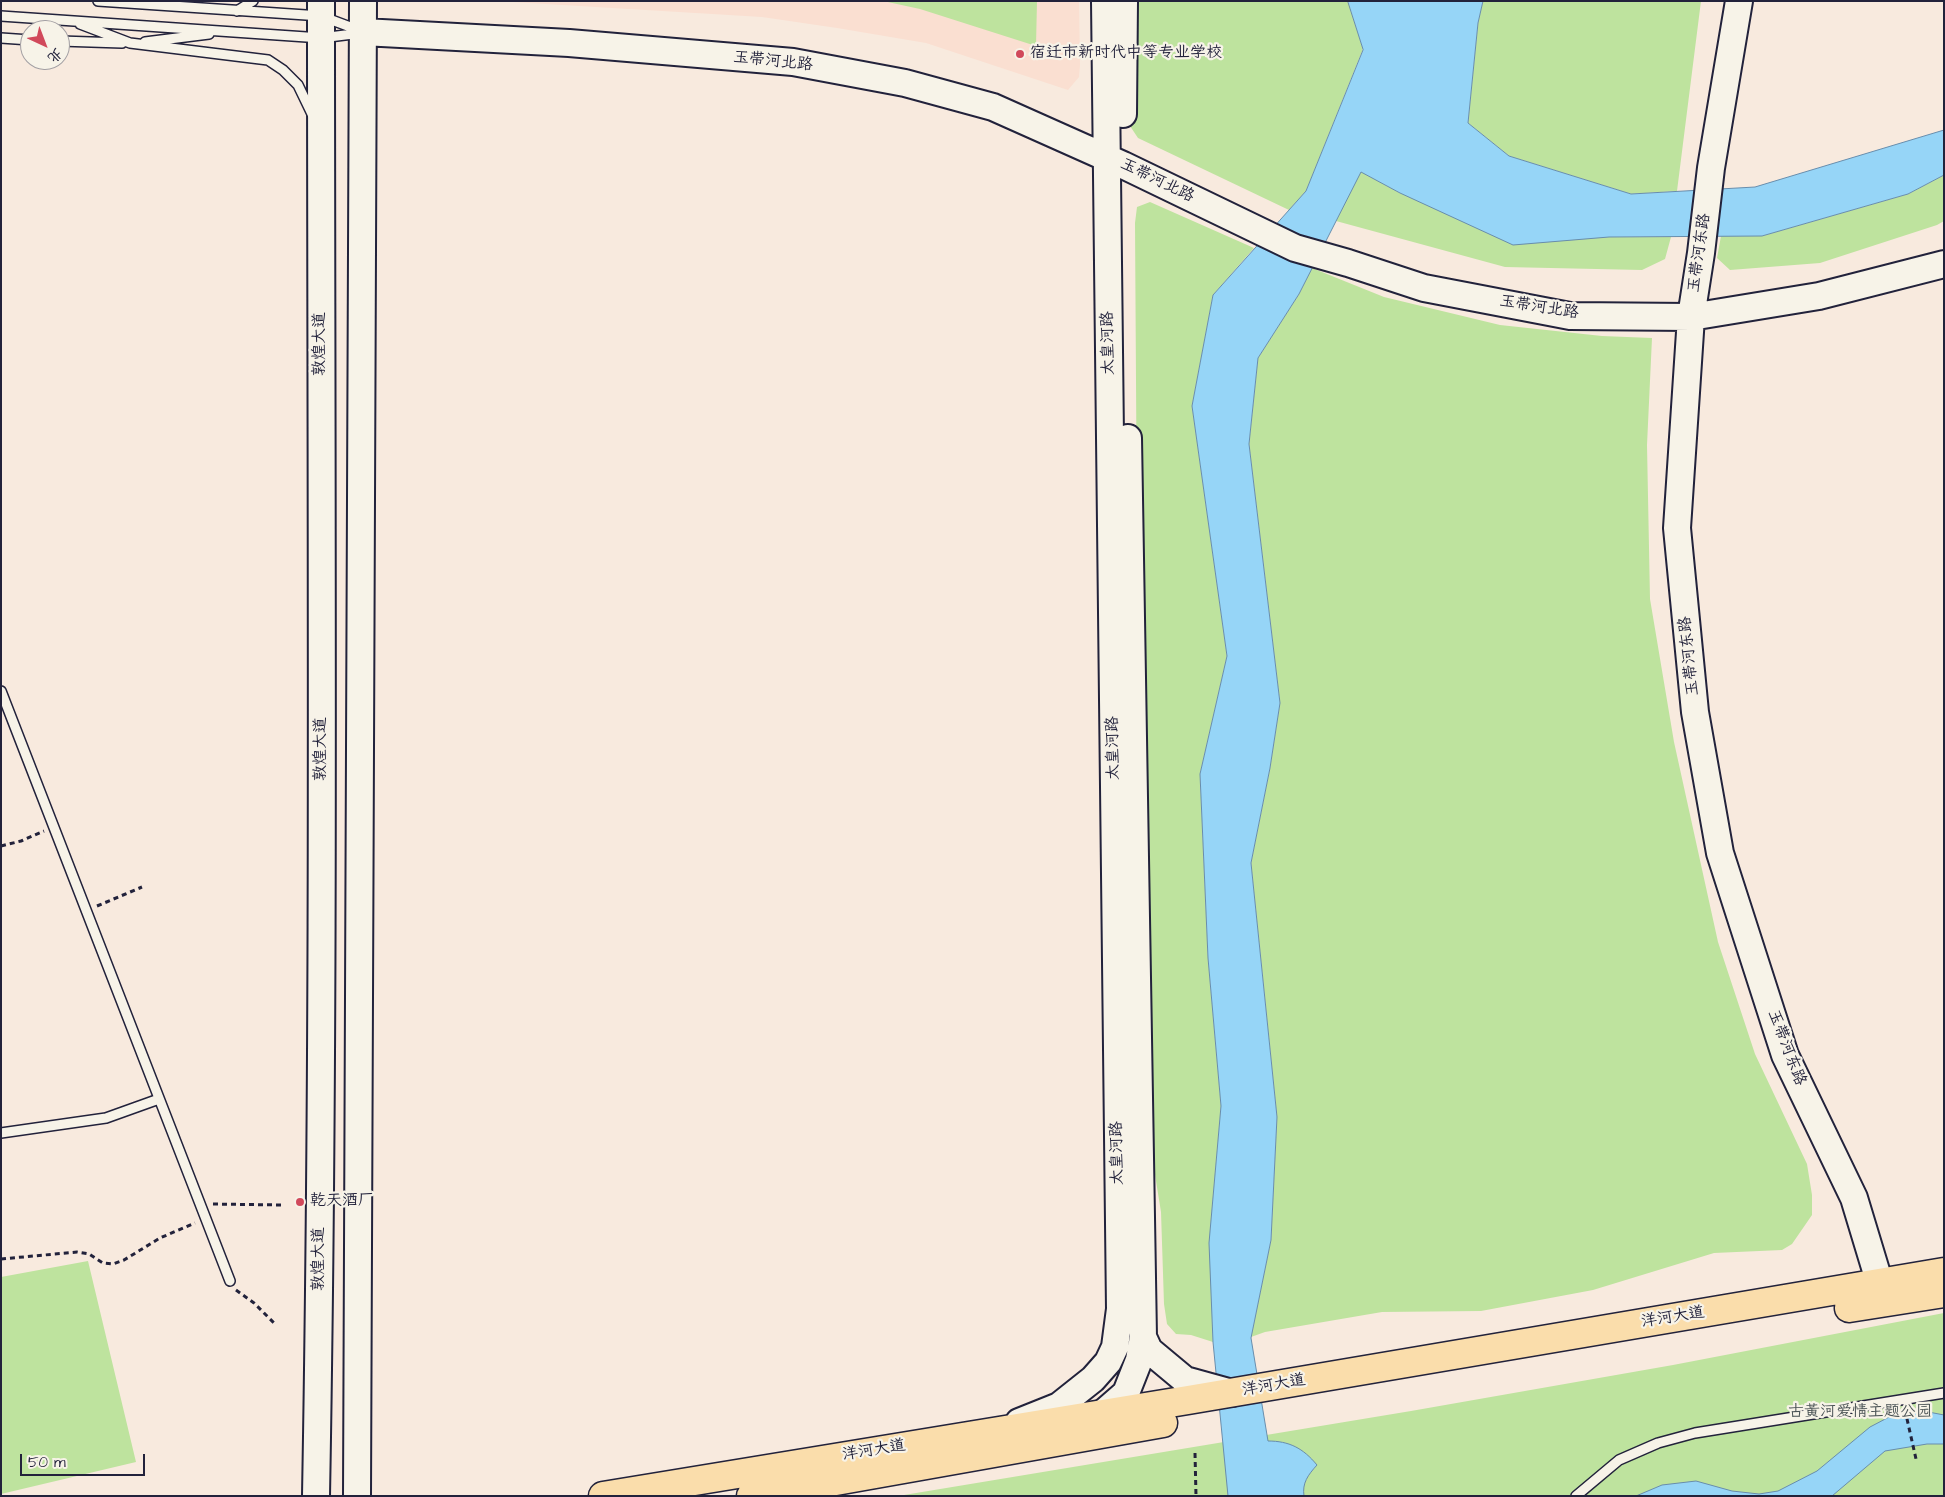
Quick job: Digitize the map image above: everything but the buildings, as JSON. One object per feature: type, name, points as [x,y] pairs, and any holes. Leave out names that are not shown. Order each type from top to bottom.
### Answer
[{"type":"main road","name":"洋河大道","points":[[751,1496],[1073,1438],[1122,1411],[1944,1272]]},
{"type":"main road","name":"洋河大道","points":[[603,1496],[1122,1411],[1944,1292]]},
{"type":"street","points":[[357,1496],[363,1]]},
{"type":"street","name":"太皇河路","points":[[1105,1],[1114,161],[1143,1337],[1140,1360],[1122,1411]]},
{"type":"street","name":"太皇河路","points":[[998,1430],[1059,1406],[1093,1379],[1108,1362],[1115,1347],[1120,1309],[1114,161],[1124,1]]},
{"type":"street","name":"玉带河东路","points":[[1739,1],[1711,168],[1701,254],[1691,316],[1677,528],[1696,712],[1720,854],[1785,1055],[1854,1198],[1880,1284]]},
{"type":"street","name":"敦煌大道","points":[[316,1496],[320,1299],[322,902],[321,18]]},
{"type":"street","name":"玉带河北路","points":[[363,32],[569,43],[793,62],[905,83],[993,107],[1114,161],[1295,248],[1424,288],[1570,316],[1691,316],[1819,296],[1944,264]]},
{"type":"street","points":[[1120,1309],[1122,1411]]},
{"type":"street","points":[[1143,1337],[1149,1350],[1185,1380],[1232,1393]]},
{"type":"lane","points":[[98,1],[237,10],[321,18],[363,32]]},
{"type":"lane","points":[[237,10],[253,1]]},
{"type":"lane","points":[[1,16],[233,32]]},
{"type":"lane","points":[[72,20],[130,43],[233,32],[321,18],[363,32]]},
{"type":"lane","points":[[1,38],[20,39]]},
{"type":"lane","points":[[70,41],[130,43],[268,60],[283,70],[298,85],[321,132]]},
{"type":"lane","points":[[1,691],[230,1281]]},
{"type":"lane","points":[[1,1133],[106,1118],[159,1099]]},
{"type":"lane","points":[[1576,1496],[1619,1460],[1658,1442],[1695,1433],[1944,1392]]},
{"type":"path","points":[[1,846],[20,841],[54,827]]},
{"type":"path","points":[[86,911],[142,887]]},
{"type":"path","points":[[200,1204],[282,1205]]},
{"type":"path","points":[[1,1259],[77,1252],[89,1254],[103,1263],[113,1264],[124,1260],[160,1238],[205,1218]]},
{"type":"path","points":[[230,1281],[236,1291],[254,1303],[275,1324]]},
{"type":"path","points":[[1903,1399],[1916,1459]]},
{"type":"path","points":[[1195,1453],[1196,1496]]},
{"type":"shaded area","name":"宿迁市新时代中等专业学校","points":[[496,1],[1079,1],[1079,77],[1068,90],[926,43],[762,17]]},
{"type":"green space","points":[[883,1],[1037,1],[1036,46],[920,9]]},
{"type":"green space","points":[[1130,1],[1348,1],[1363,49],[1306,191],[1289,210],[1138,138],[1130,126]]},
{"type":"green space","points":[[1483,1],[1701,1],[1677,191],[1631,194],[1509,156],[1468,123],[1478,23]]},
{"type":"green space","points":[[1361,171],[1400,193],[1609,237],[1671,237],[1665,259],[1642,270],[1505,267],[1336,221]]},
{"type":"green space","points":[[1944,175],[1944,221],[1937,225],[1820,263],[1730,270],[1717,258],[1721,236],[1762,236],[1908,194]]},
{"type":"green space","points":[[1150,202],[1254,248],[1213,295],[1192,406],[1227,656],[1200,774],[1208,958],[1221,1106],[1210,1234],[1213,1342],[1191,1335],[1176,1334],[1167,1324],[1164,1304],[1161,1212],[1151,1150],[1137,538],[1135,223],[1137,207]]},
{"type":"green space","points":[[1312,268],[1384,297],[1500,325],[1602,336],[1652,338],[1647,445],[1650,599],[1674,742],[1718,942],[1755,1054],[1807,1164],[1812,1195],[1812,1215],[1792,1244],[1782,1250],[1714,1253],[1593,1290],[1481,1311],[1382,1312],[1265,1332],[1251,1337],[1271,1240],[1277,1117],[1251,863],[1270,768],[1280,703],[1249,444],[1258,358],[1299,294]]},
{"type":"green space","points":[[88,1261],[136,1462],[1,1494],[1,1277]]},
{"type":"green space","name":"古黄河爱情主题公园","points":[[1944,1313],[1944,1496],[898,1496],[1411,1411],[1673,1365]]},
{"type":"water","points":[[1348,1],[1483,1],[1478,23],[1468,123],[1509,156],[1631,194],[1755,187],[1944,130],[1944,175],[1908,194],[1762,236],[1609,237],[1513,245],[1400,193],[1361,172],[1299,294],[1258,358],[1249,444],[1280,703],[1270,768],[1251,863],[1277,1117],[1271,1240],[1251,1338],[1268,1441],[1289,1444],[1301,1450],[1317,1465],[1306,1479],[1304,1496],[1228,1496],[1213,1342],[1209,1243],[1221,1106],[1208,958],[1200,774],[1227,656],[1192,406],[1213,295],[1306,191],[1363,50]]},
{"type":"water","points":[[1913,1409],[1944,1415],[1944,1444],[1927,1444],[1885,1451],[1832,1496],[1636,1496],[1662,1485],[1696,1481],[1732,1491],[1759,1494],[1778,1491],[1817,1471],[1870,1427],[1891,1416]]},
{"type":"place","name":"宿迁市新时代中等专业学校","points":[[1020,54]]},
{"type":"place","name":"乾天酒厂","points":[[300,1202]]}]
